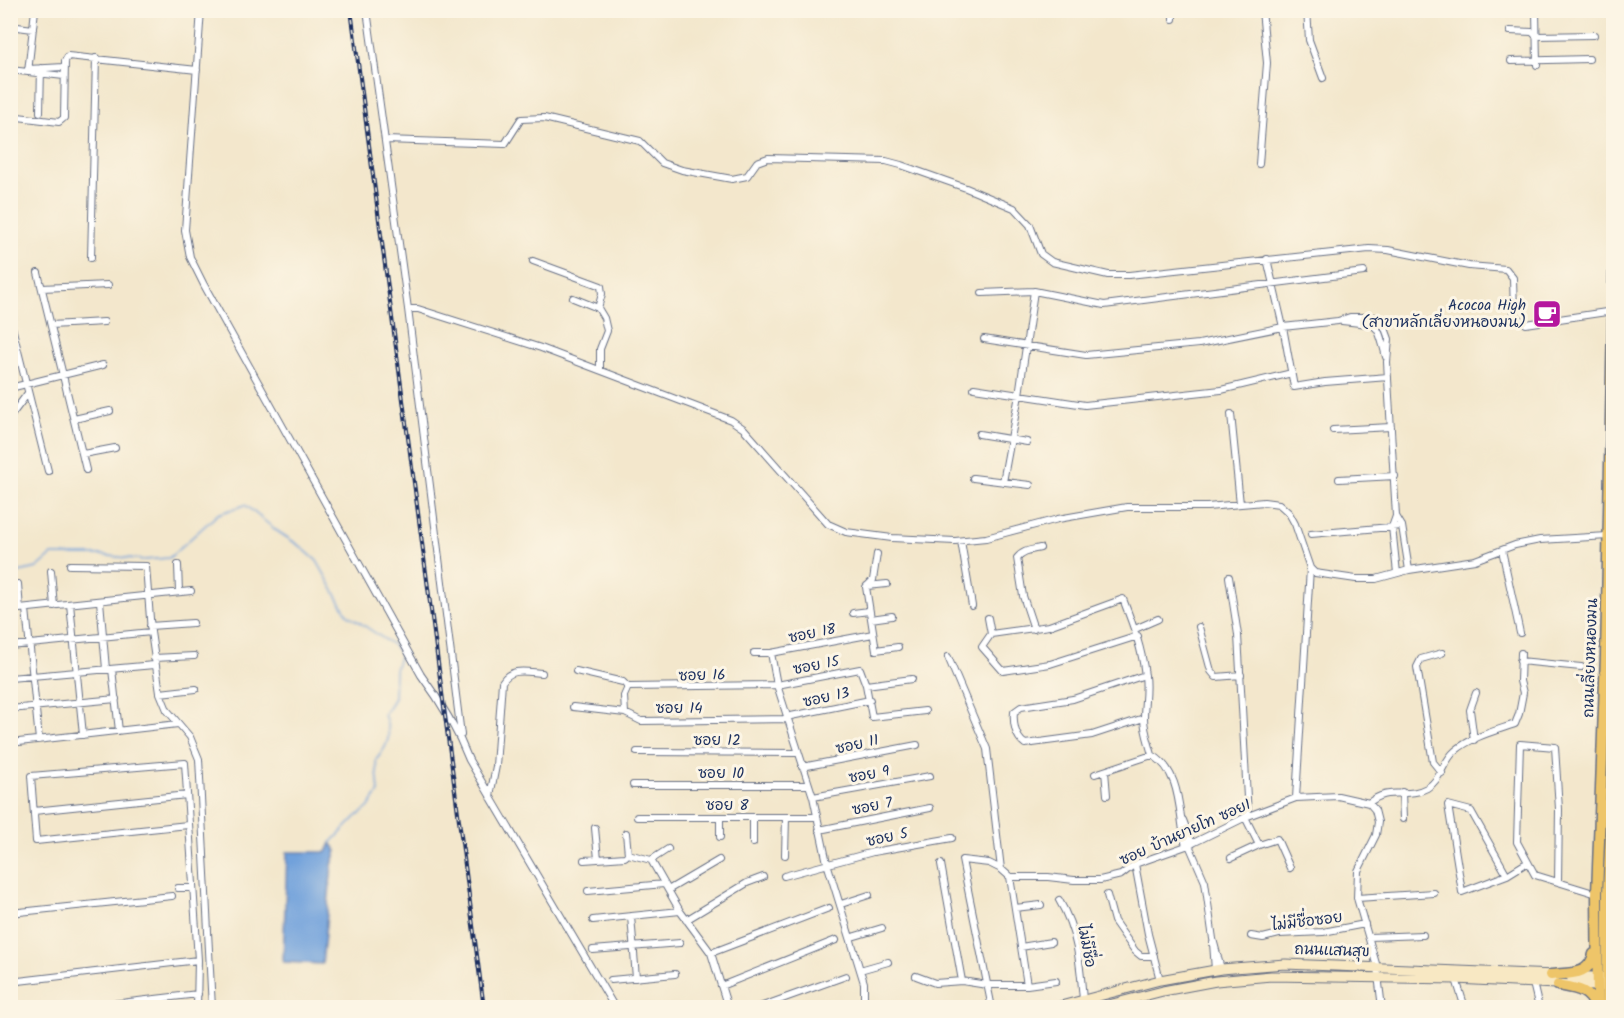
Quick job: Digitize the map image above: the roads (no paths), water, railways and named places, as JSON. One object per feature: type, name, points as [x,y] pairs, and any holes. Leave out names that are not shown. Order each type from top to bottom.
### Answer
[{"type":"highway","name":"ถนนเลี่ยงหนองมน","points":[[1610,1008],[1597,894],[1610,655],[1608,536],[1614,273]]},
{"type":"highway","name":"ถนนเลี่ยงหนองมน","points":[[1602,937],[1614,769]]},
{"type":"highway","points":[[1602,937],[1614,963]]},
{"type":"highway","points":[[1551,975],[1576,973],[1588,968],[1602,937]]},
{"type":"highway","name":"ถนนเลี่ยงหนองมน","points":[[1596,1008],[1606,982]]},
{"type":"highway","points":[[1558,985],[1586,992],[1596,1008]]},
{"type":"highway","points":[[1610,1008],[1614,1002]]},
{"type":"main road","name":"ถนนแสนสุข","points":[[1053,1008],[1160,980],[1218,970],[1285,964],[1551,975],[1606,982]]},
{"type":"main road","name":"ถนนแสนสุข","points":[[1102,1007],[1163,991],[1216,981],[1271,976],[1456,980],[1558,985],[1606,982]]},
{"type":"street","points":[[28,71],[35,10]]},
{"type":"street","points":[[201,10],[185,230],[190,257],[421,675],[443,706],[462,741],[469,760],[615,1008]]},
{"type":"street","points":[[367,10],[408,309],[462,741]]},
{"type":"street","points":[[1173,10],[1173,18]]},
{"type":"street","points":[[1259,164],[1267,63],[1262,10]]},
{"type":"street","points":[[1306,10],[1309,40],[1323,78]]},
{"type":"street","points":[[1536,10],[1537,63]]},
{"type":"street","points":[[10,26],[33,29]]},
{"type":"street","points":[[1510,31],[1532,32],[1536,36],[1594,35]]},
{"type":"street","points":[[10,116],[59,122],[62,120],[64,67],[68,56],[197,70]]},
{"type":"street","points":[[91,258],[96,58]]},
{"type":"street","points":[[1511,60],[1537,63],[1589,59]]},
{"type":"street","points":[[10,70],[41,71],[64,67]]},
{"type":"street","points":[[41,71],[64,76]]},
{"type":"street","points":[[40,112],[41,71]]},
{"type":"street","points":[[385,140],[505,144],[521,119],[544,118],[640,141],[662,163],[682,170],[732,179],[747,176],[757,162],[768,158],[885,160],[966,188],[1014,208],[1030,225],[1041,254],[1052,262],[1108,275],[1129,275],[1370,249],[1388,250],[1469,266],[1506,269],[1513,278],[1514,314],[1526,324],[1612,311]]},
{"type":"street","points":[[1267,259],[1294,387],[1388,377]]},
{"type":"street","points":[[533,261],[601,286],[602,294],[598,308]]},
{"type":"street","points":[[982,293],[1034,291],[1104,305],[1364,272]]},
{"type":"street","points":[[38,273],[86,470]]},
{"type":"street","points":[[42,288],[108,285]]},
{"type":"street","points":[[1004,482],[1034,291]]},
{"type":"street","points":[[573,298],[598,308],[607,326],[600,350],[600,370]]},
{"type":"street","points":[[408,309],[430,312],[541,348],[731,420],[744,429],[828,524],[846,532],[892,538],[961,541],[986,538],[1058,519],[1127,507],[1207,507],[1264,502],[1279,504],[1295,524],[1310,568],[1296,798]]},
{"type":"street","points":[[984,339],[1086,355],[1199,344],[1283,327],[1338,321],[1350,317],[1367,316],[1382,320],[1389,339],[1388,377],[1396,516],[1392,527],[1397,573]]},
{"type":"street","points":[[10,320],[48,471]]},
{"type":"street","points":[[51,325],[104,322]]},
{"type":"street","points":[[10,388],[27,389],[64,375],[103,365]]},
{"type":"street","points":[[974,388],[1085,405],[1221,390],[1292,373]]},
{"type":"street","points":[[10,417],[27,389]]},
{"type":"street","points":[[74,419],[110,411]]},
{"type":"street","points":[[1231,414],[1240,504]]},
{"type":"street","points":[[1333,430],[1391,427]]},
{"type":"street","points":[[979,434],[1027,442]]},
{"type":"street","points":[[83,454],[115,448]]},
{"type":"street","points":[[1339,479],[1395,476]]},
{"type":"street","points":[[973,478],[1030,485]]},
{"type":"street","points":[[1396,516],[1402,526],[1409,570]]},
{"type":"street","points":[[1311,534],[1402,526]]},
{"type":"street","points":[[1310,568],[1315,573],[1356,579],[1376,579],[1409,570],[1474,560],[1540,540],[1608,536]]},
{"type":"street","points":[[961,541],[972,606]]},
{"type":"street","points":[[1034,629],[1023,596],[1017,558],[1026,551],[1040,548]]},
{"type":"street","points":[[1502,550],[1520,633]]},
{"type":"street","points":[[877,554],[873,580],[866,587],[876,650],[898,647]]},
{"type":"street","points":[[70,565],[146,566],[150,629],[160,693],[167,710],[190,737],[199,759],[212,1008]]},
{"type":"street","points":[[178,565],[179,592]]},
{"type":"street","points":[[51,571],[54,606]]},
{"type":"street","points":[[1229,577],[1238,635],[1247,817],[1259,845]]},
{"type":"street","points":[[18,584],[30,644],[39,740]]},
{"type":"street","points":[[867,586],[886,584]]},
{"type":"street","points":[[10,610],[191,591]]},
{"type":"street","points":[[991,634],[1048,626],[1123,599],[1138,636],[1147,702],[1144,718],[1152,755]]},
{"type":"street","points":[[100,601],[103,636],[116,699],[119,731]]},
{"type":"street","points":[[70,604],[83,735]]},
{"type":"street","points":[[853,613],[869,611]]},
{"type":"street","points":[[871,619],[892,616]]},
{"type":"street","points":[[988,618],[991,634],[982,647],[1003,672],[1050,664],[1138,636]]},
{"type":"street","points":[[1135,629],[1158,619]]},
{"type":"street","points":[[10,645],[103,636],[193,623]]},
{"type":"street","points":[[1199,627],[1211,671],[1216,677],[1240,675]]},
{"type":"street","name":"ซอย 18","points":[[754,653],[771,653],[873,634]]},
{"type":"street","points":[[771,653],[777,686],[813,797],[827,863],[852,937],[864,983],[864,1007]]},
{"type":"street","points":[[1442,653],[1421,658],[1417,667],[1433,762],[1442,773]]},
{"type":"street","points":[[1382,1008],[1377,967],[1357,897],[1358,872],[1376,835],[1378,822],[1375,810],[1369,803],[1378,795],[1416,792],[1428,788],[1442,773],[1454,752],[1474,740],[1515,724],[1520,714],[1523,693],[1520,681],[1521,653]]},
{"type":"street","points":[[10,678],[109,669],[194,656]]},
{"type":"street","points":[[948,657],[987,749],[1001,869]]},
{"type":"street","points":[[1520,661],[1581,667]]},
{"type":"street","name":"ซอย 15","points":[[777,686],[860,669]]},
{"type":"street","name":"ซอย 13","points":[[860,669],[867,685],[872,717],[925,711]]},
{"type":"street","name":"ซอย 16","points":[[576,671],[623,682],[628,687],[777,686]]},
{"type":"street","points":[[490,796],[496,766],[502,682],[506,675],[512,672],[543,673]]},
{"type":"street","points":[[1144,718],[1092,735],[1025,744],[1018,740],[1014,712],[1021,707],[1073,699],[1145,675]]},
{"type":"street","points":[[867,685],[912,679]]},
{"type":"street","points":[[625,713],[624,696],[628,687]]},
{"type":"street","points":[[160,693],[196,689]]},
{"type":"street","points":[[1474,740],[1470,710],[1476,693]]},
{"type":"street","points":[[10,709],[116,699]]},
{"type":"street","name":"ซอย 13","points":[[787,718],[870,700]]},
{"type":"street","name":"ซอย 14","points":[[573,707],[625,713],[641,721],[787,718]]},
{"type":"street","points":[[10,743],[178,724]]},
{"type":"street","points":[[1558,882],[1559,809],[1555,747],[1520,744],[1517,842],[1535,875],[1597,894]]},
{"type":"street","name":"ซอย 11","points":[[802,767],[917,745]]},
{"type":"street","name":"ซอย 12","points":[[636,753],[797,753]]},
{"type":"street","points":[[1095,774],[1152,755],[1162,760],[1170,771],[1181,817],[1188,830],[1189,845],[1205,882],[1213,939],[1212,956],[1218,970]]},
{"type":"street","points":[[188,825],[36,841],[31,776],[184,763],[198,960],[197,1008]]},
{"type":"street","points":[[1105,771],[1107,795]]},
{"type":"street","name":"ซอย 9","points":[[813,797],[930,776]]},
{"type":"street","name":"ซอย 10","points":[[633,785],[808,785]]},
{"type":"street","points":[[1402,792],[1403,819]]},
{"type":"street","points":[[34,811],[186,795]]},
{"type":"street","name":"ซอย บ้านยายโท ซอย1","points":[[1010,877],[1100,880],[1121,875],[1135,864],[1189,845],[1247,817],[1296,798],[1338,796],[1369,803]]},
{"type":"street","points":[[1507,875],[1471,811],[1448,805],[1462,892],[1507,875],[1528,862]]},
{"type":"street","name":"ซอย 7","points":[[819,830],[930,808]]},
{"type":"street","name":"ซอย 8","points":[[637,817],[816,817]]},
{"type":"street","points":[[720,817],[720,837]]},
{"type":"street","points":[[753,817],[753,843]]},
{"type":"street","points":[[785,855],[786,817]]},
{"type":"street","points":[[594,828],[598,859]]},
{"type":"street","points":[[626,833],[628,854]]},
{"type":"street","name":"ซอย 5","points":[[784,876],[873,852],[952,838]]},
{"type":"street","points":[[1231,858],[1277,839],[1290,868]]},
{"type":"street","points":[[584,860],[625,857],[628,854],[651,860],[669,849]]},
{"type":"street","points":[[651,860],[680,911],[711,953],[726,1007]]},
{"type":"street","points":[[588,891],[666,887],[719,860]]},
{"type":"street","points":[[992,1008],[962,860],[989,863],[1010,877],[1027,985]]},
{"type":"street","points":[[941,864],[962,981]]},
{"type":"street","points":[[1135,864],[1160,980]]},
{"type":"street","points":[[686,920],[747,883],[763,877]]},
{"type":"street","points":[[178,888],[192,888]]},
{"type":"street","points":[[1357,897],[1434,893]]},
{"type":"street","points":[[841,904],[869,895]]},
{"type":"street","points":[[1107,895],[1114,921],[1135,951],[1141,956],[1154,956]]},
{"type":"street","points":[[10,913],[172,896]]},
{"type":"street","name":"ไม่มีชื่อ","points":[[1059,900],[1075,932],[1083,1000]]},
{"type":"street","points":[[1015,908],[1041,905]]},
{"type":"street","points":[[711,953],[829,908]]},
{"type":"street","points":[[593,920],[680,911]]},
{"type":"street","points":[[631,916],[636,978]]},
{"type":"street","name":"ไม่มีชื่อซอย","points":[[1251,936],[1263,938],[1288,933],[1323,932],[1365,924]]},
{"type":"street","points":[[852,937],[882,928]]},
{"type":"street","points":[[1369,937],[1423,935]]},
{"type":"street","points":[[721,986],[836,940]]},
{"type":"street","points":[[1021,947],[1051,942]]},
{"type":"street","points":[[593,950],[680,943]]},
{"type":"street","points":[[10,982],[198,960]]},
{"type":"street","points":[[860,970],[888,962]]},
{"type":"street","points":[[611,980],[675,974]]},
{"type":"street","points":[[757,1008],[846,976]]},
{"type":"street","points":[[916,976],[935,983],[962,981],[987,985],[1027,985],[1056,981]]},
{"type":"street","points":[[1456,980],[1465,1008]]},
{"type":"street","points":[[1533,983],[1539,1008]]},
{"type":"street","points":[[78,1008],[198,994]]},
{"type":"water","points":[[331,843],[337,851],[332,865],[322,964],[283,962],[287,852],[327,852]]},
{"type":"waterway","points":[[10,574],[37,568],[52,555],[101,555],[144,560],[169,558],[218,514],[245,505],[300,546],[317,561],[347,614],[393,645],[400,654],[395,670],[394,698],[384,714],[388,728],[387,743],[376,760],[379,792],[368,808],[331,843]]},
{"type":"railway","points":[[351,10],[484,1008]]},
{"type":"place","name":"Acocoa High (สาขาหลักเลี่ยงหนองมน)","points":[[1547,314]]}]
